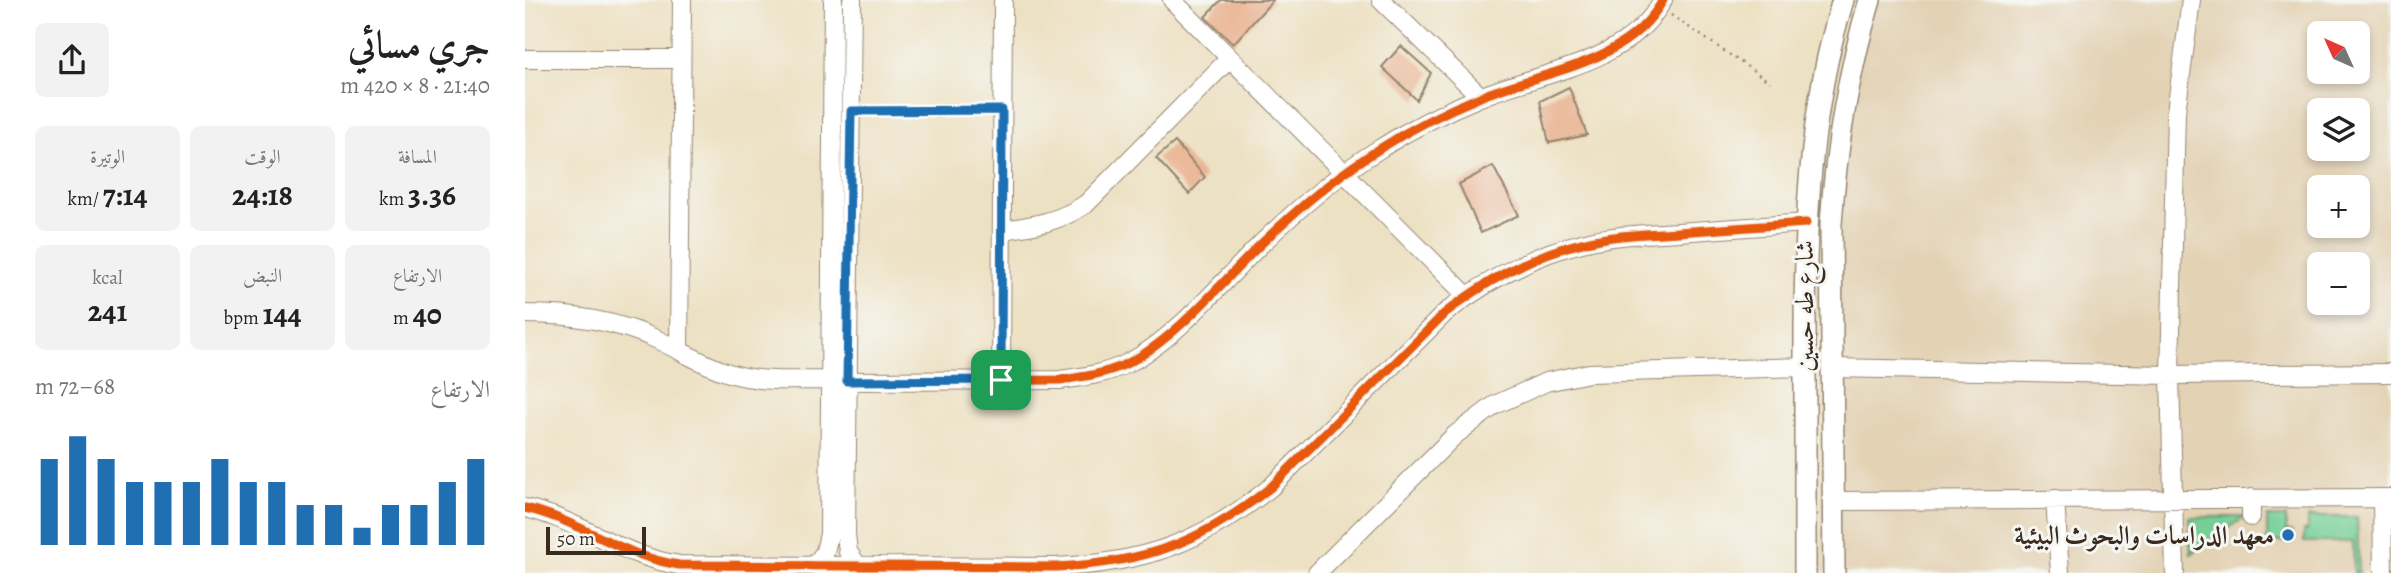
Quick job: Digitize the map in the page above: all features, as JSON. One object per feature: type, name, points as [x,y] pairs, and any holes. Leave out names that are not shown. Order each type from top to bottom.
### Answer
[{"type":"main road","name":"شارع طه حسين","points":[[1805,573],[1806,223],[1817,109],[1830,45],[1843,0]]},
{"type":"main road","name":"شارع طه حسين","points":[[1833,573],[1835,501],[1830,285],[1834,181],[1846,95],[1870,0]]},
{"type":"street","points":[[679,350],[682,0]]},
{"type":"street","points":[[833,0],[839,381],[846,543],[852,560],[858,566]]},
{"type":"street","points":[[814,566],[825,552],[829,534],[851,111],[852,0]]},
{"type":"street","points":[[1001,380],[1003,0]]},
{"type":"street","points":[[1172,0],[1467,296]]},
{"type":"street","points":[[1381,0],[1481,97]]},
{"type":"street","points":[[2175,573],[2169,375],[2176,111],[2191,0]]},
{"type":"street","points":[[525,314],[577,317],[604,322],[655,338],[727,373],[749,378],[839,381],[1082,377],[1125,364],[1164,340],[1302,205],[1343,172],[1427,121],[1481,97],[1613,50],[1647,24],[1661,4]]},
{"type":"street","points":[[1002,230],[1045,224],[1086,204],[1230,58]]},
{"type":"street","points":[[525,59],[681,59]]},
{"type":"street","points":[[525,508],[555,517],[627,552],[661,563],[697,566],[1095,565],[1134,559],[1171,548],[1207,532],[1240,512],[1271,488],[1445,313],[1503,273],[1541,256],[1581,243],[1623,235],[1806,223]]},
{"type":"street","points":[[1317,573],[1455,435],[1495,405],[1546,382],[1603,372],[1805,367]]},
{"type":"street","points":[[1832,368],[2169,375],[2391,373]]},
{"type":"street","points":[[1835,501],[2173,498],[2251,508],[2298,498],[2386,498],[2383,573]]},
{"type":"street","points":[[2298,498],[2299,517]]},
{"type":"street","points":[[2055,499],[2060,573]]},
{"type":"path","points":[[1661,4],[1770,82]]},
{"type":"path","points":[[851,111],[1002,110]]},
{"type":"shaded area","points":[[1863,0],[2391,0],[2391,573],[1820,573],[1826,365]]},
{"type":"green space","points":[[2189,517],[2245,517],[2191,554]]},
{"type":"green space","points":[[2267,517],[2286,517],[2286,531],[2292,532],[2292,542],[2267,542]]},
{"type":"green space","points":[[2308,517],[2357,517],[2359,573],[2354,573],[2353,542],[2304,542]]},
{"type":"building","points":[[1221,0],[1273,0],[1233,44],[1205,17]]},
{"type":"building","points":[[1401,46],[1431,73],[1417,100],[1382,67]]},
{"type":"building","points":[[1569,87],[1587,135],[1549,143],[1540,101]]},
{"type":"building","points":[[1175,142],[1205,177],[1189,194],[1156,158]]},
{"type":"building","points":[[1493,166],[1519,215],[1481,233],[1459,184]]},
{"type":"cycle path","points":[[847,381],[1060,380],[1102,373],[1126,364],[1144,354],[1180,326],[1289,218],[1365,158],[1417,127],[1467,102],[1582,63],[1606,52],[1628,39],[1647,22],[1663,0]]},
{"type":"cycle path","points":[[525,508],[564,521],[638,554],[679,565],[1056,567],[1088,565],[1145,555],[1196,536],[1220,523],[1271,487],[1445,313],[1510,270],[1563,248],[1605,238],[1806,223]]},
{"type":"place","name":"معهد الدراسات والبحوث البيئية","points":[[2288,535]]},
{"type":"route","points":[[1002,110],[1001,380],[847,381],[851,111],[1002,110]]}]
